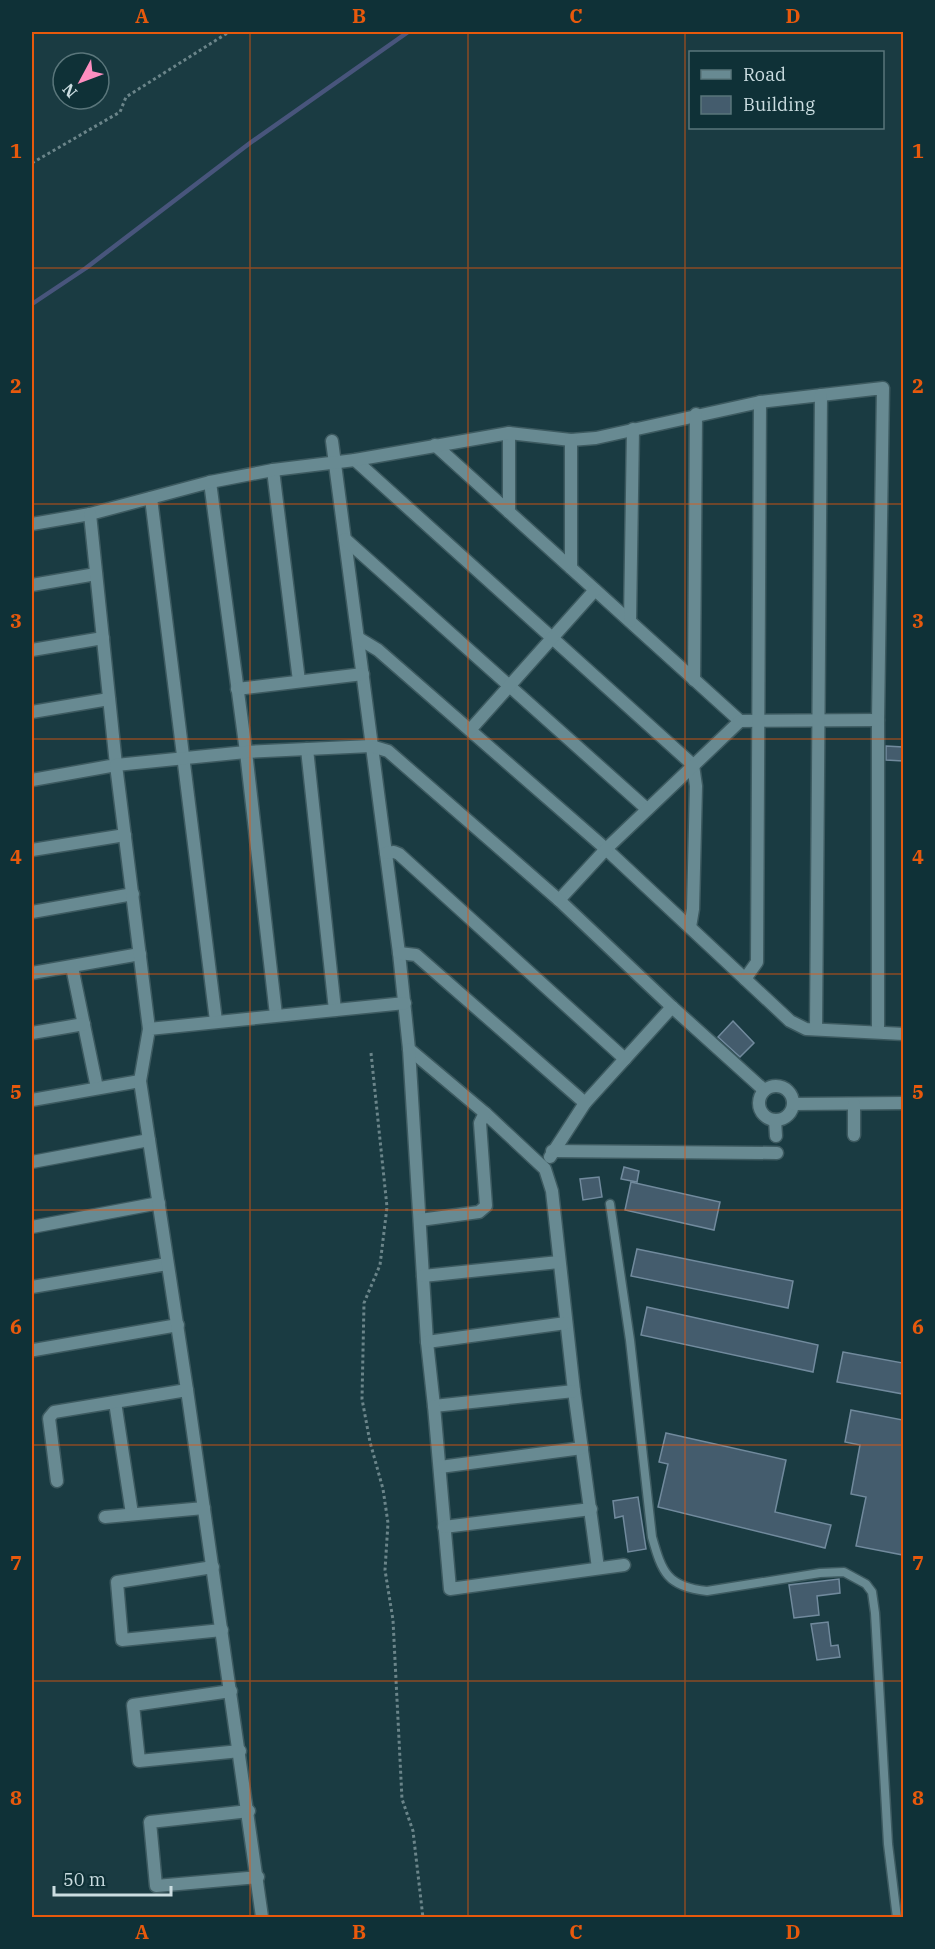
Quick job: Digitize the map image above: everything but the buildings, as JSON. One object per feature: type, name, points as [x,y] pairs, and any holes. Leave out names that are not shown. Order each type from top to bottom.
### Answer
[{"type":"street","points":[[32,524],[90,514],[210,482],[273,470],[355,460],[509,433],[571,440],[596,438],[696,414],[760,402],[884,388],[878,720],[878,1032]]},
{"type":"street","points":[[816,1029],[821,395]]},
{"type":"street","points":[[745,979],[757,962],[760,402]]},
{"type":"street","points":[[694,680],[696,414]]},
{"type":"street","points":[[630,621],[633,429]]},
{"type":"street","points":[[509,433],[509,512]]},
{"type":"street","points":[[571,440],[571,568]]},
{"type":"street","points":[[332,441],[405,1003],[427,1342],[450,1589],[624,1565]]},
{"type":"street","points":[[435,445],[740,721]]},
{"type":"street","points":[[355,460],[693,765],[696,786],[693,909],[690,927]]},
{"type":"street","points":[[273,470],[298,681]]},
{"type":"street","points":[[210,482],[246,752],[276,1015]]},
{"type":"street","points":[[151,498],[216,1021]]},
{"type":"street","points":[[90,514],[116,765],[149,1029],[140,1081],[188,1390],[249,1811],[262,1917]]},
{"type":"street","points":[[345,539],[647,809]]},
{"type":"street","points":[[32,585],[96,574]]},
{"type":"street","points":[[470,730],[595,590]]},
{"type":"street","points":[[32,650],[103,638]]},
{"type":"street","points":[[358,638],[378,650],[606,849],[790,1021],[806,1029],[903,1034]]},
{"type":"street","points":[[237,689],[363,674]]},
{"type":"street","points":[[32,712],[109,699]]},
{"type":"street","points":[[559,900],[606,849],[740,721],[878,720]]},
{"type":"street","points":[[32,780],[116,765],[246,752],[371,746],[388,751],[559,900],[764,1090]]},
{"type":"street","points":[[307,749],[335,1010]]},
{"type":"street","points":[[32,849],[125,835]]},
{"type":"street","points":[[386,853],[399,854],[625,1059]]},
{"type":"street","points":[[32,912],[133,894]]},
{"type":"street","points":[[399,953],[416,955],[585,1103]]},
{"type":"street","points":[[32,973],[140,954]]},
{"type":"street","points":[[72,967],[97,1088]]},
{"type":"street","points":[[149,1029],[405,1003]]},
{"type":"street","points":[[545,1169],[552,1151],[585,1103],[672,1007]]},
{"type":"street","points":[[32,1033],[84,1024]]},
{"type":"street","points":[[409,1049],[485,1113],[545,1169],[552,1191],[574,1391],[598,1568]]},
{"type":"street","points":[[32,1100],[140,1081]]},
{"type":"street","points":[[775,1085],[786,1088],[794,1104],[790,1114],[780,1120],[765,1116],[759,1106],[764,1090],[775,1085]]},
{"type":"street","points":[[794,1104],[903,1103]]},
{"type":"street","points":[[854,1104],[854,1135]]},
{"type":"street","points":[[420,1220],[479,1212],[486,1206],[480,1123],[485,1113]]},
{"type":"street","points":[[775,1120],[776,1136]]},
{"type":"street","points":[[32,1162],[148,1140]]},
{"type":"street","points":[[552,1151],[777,1153]]},
{"type":"street","points":[[32,1227],[159,1203]]},
{"type":"street","points":[[423,1276],[559,1262]]},
{"type":"street","points":[[32,1287],[167,1264]]},
{"type":"street","points":[[427,1342],[566,1323]]},
{"type":"street","points":[[34,1350],[178,1325]]},
{"type":"street","points":[[57,1481],[49,1418],[54,1412],[188,1390]]},
{"type":"street","points":[[434,1406],[574,1391]]},
{"type":"street","points":[[115,1402],[132,1514]]},
{"type":"street","points":[[440,1467],[582,1448]]},
{"type":"street","points":[[105,1517],[204,1508]]},
{"type":"street","points":[[444,1527],[591,1509]]},
{"type":"street","points":[[213,1567],[117,1581],[122,1640],[222,1630]]},
{"type":"street","points":[[231,1691],[133,1705],[139,1761],[240,1751]]},
{"type":"street","points":[[249,1811],[150,1822],[156,1886],[258,1877]]},
{"type":"lane","points":[[610,1204],[630,1340],[652,1536],[661,1566],[673,1580],[688,1589],[707,1591],[820,1573],[844,1572],[866,1584],[872,1592],[888,1844],[897,1917]]},
{"type":"path","points":[[32,163],[120,112],[126,97],[229,32]]},
{"type":"path","points":[[371,1053],[387,1207],[380,1265],[364,1303],[362,1399],[370,1442],[383,1489],[388,1522],[385,1570],[393,1620],[402,1799],[412,1831],[423,1917]]},
{"type":"waterway","points":[[32,304],[86,268],[250,143],[408,32]]}]
